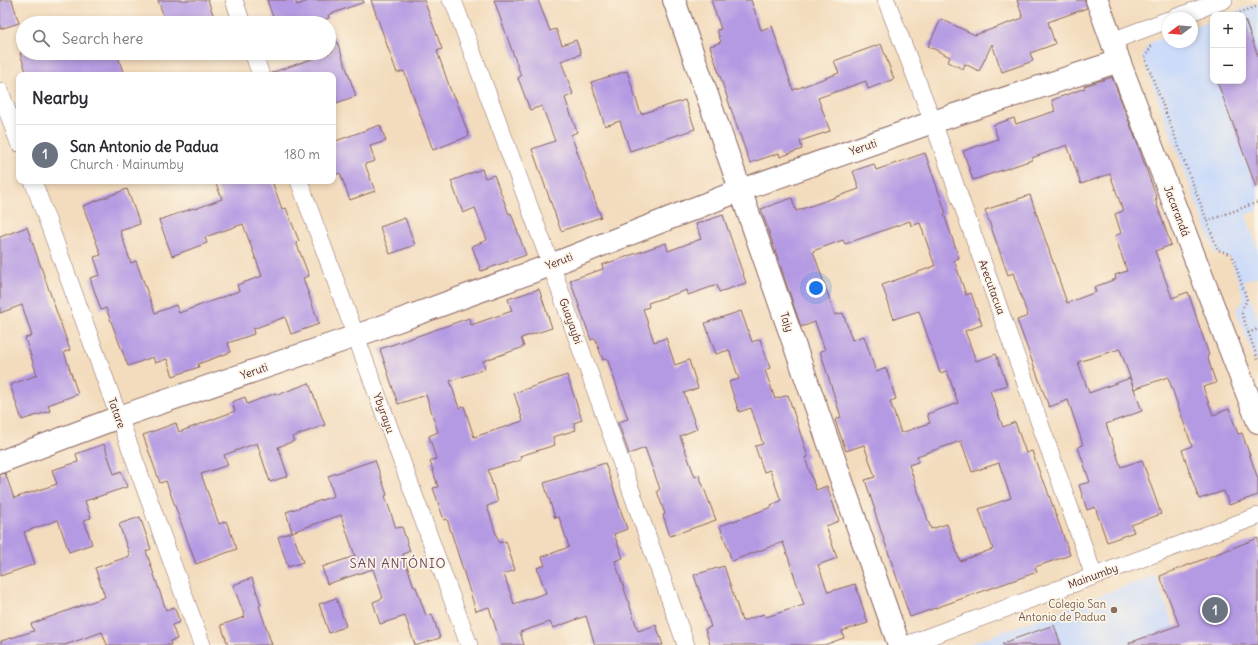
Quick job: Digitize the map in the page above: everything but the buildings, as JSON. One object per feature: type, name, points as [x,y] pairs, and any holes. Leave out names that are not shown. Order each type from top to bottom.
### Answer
[{"type":"street","points":[[234,0],[240,16]]},
{"type":"street","name":"Guayaybi","points":[[451,0],[454,3],[551,265],[686,645]]},
{"type":"street","name":"Tajy","points":[[674,0],[899,645]]},
{"type":"street","name":"Arecutacua","points":[[886,0],[933,122],[1094,576]]},
{"type":"street","name":"Jacarandá","points":[[1097,0],[1258,422]]},
{"type":"street","points":[[1191,12],[1224,0]]},
{"type":"street","points":[[1112,41],[1162,22]]},
{"type":"street","points":[[256,60],[260,72]]},
{"type":"street","name":"Yeruti","points":[[0,462],[119,418],[356,336],[551,265],[741,190],[933,122],[1119,61]]},
{"type":"street","points":[[0,91],[16,135]]},
{"type":"street","name":"Tatare","points":[[34,184],[202,645]]},
{"type":"street","name":"Ybyrayu","points":[[300,184],[469,645]]},
{"type":"street","name":"Mainumby","points":[[906,645],[1258,516]]},
{"type":"path","points":[[1242,12],[1258,6]]},
{"type":"path","points":[[1152,45],[1145,58],[1218,250],[1232,255],[1247,300],[1241,311],[1258,360]]},
{"type":"path","points":[[1207,221],[1258,202]]},
{"type":"path","points":[[1248,332],[1258,328]]},
{"type":"shaded area","points":[[1258,3],[1258,56],[1246,46],[1246,12],[1234,12]]},
{"type":"shaded area","points":[[1210,21],[1210,56],[1208,57],[1210,62],[1210,84],[1218,84],[1252,177],[1258,175],[1258,210],[1246,215],[1258,248],[1258,276],[1244,281],[1258,318],[1258,369],[1236,310],[1244,299],[1230,258],[1215,253],[1142,57],[1149,43],[1162,38],[1162,48],[1198,48],[1198,26]]},
{"type":"shaded area","name":"Colegio San Antonio de Padua","points":[[1155,575],[1181,645],[966,645]]},
{"type":"place","name":"Colegio San Antonio de Padua","points":[[1114,610]]},
{"type":"place","name":"San Antonio de Padua","points":[[1215,610]]},
{"type":"district","name":"SAN ANTÓNIO","points":[[398,563]]}]
